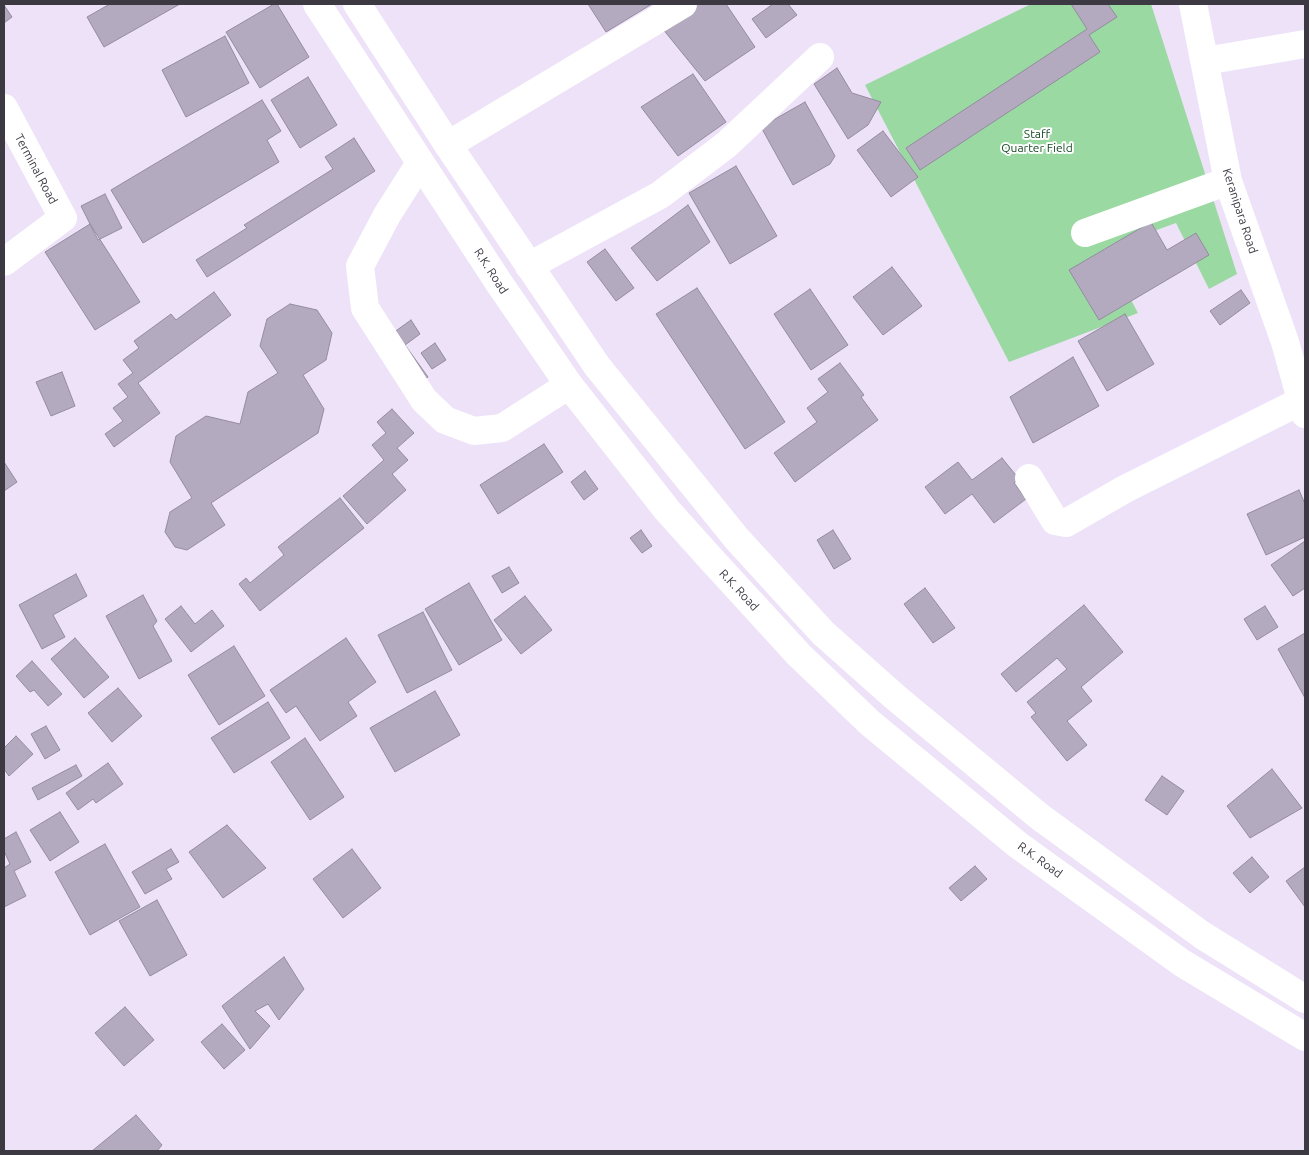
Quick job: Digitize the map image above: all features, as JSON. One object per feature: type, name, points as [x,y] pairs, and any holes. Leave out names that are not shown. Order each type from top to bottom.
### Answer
[{"type":"main road","name":"R.K. Road","points":[[318,4],[420,163],[568,385],[667,510],[799,656],[870,723],[1018,845],[1182,963],[1305,1037]]},
{"type":"main road","points":[[357,4],[448,145],[597,366],[737,540],[823,632],[895,697],[1040,817],[1202,935],[1305,999]]},
{"type":"main road","points":[[448,145],[683,4]]},
{"type":"main road","name":"Keranipara Road","points":[[1193,4],[1228,181],[1285,342],[1303,408]]},
{"type":"main road","points":[[1205,61],[1305,44]]},
{"type":"main road","points":[[529,266],[660,195],[726,145],[820,57]]},
{"type":"main road","name":"Terminal Road","points":[[4,108],[63,218],[4,262]]},
{"type":"main road","points":[[420,163],[387,215],[360,266],[365,308],[424,400],[445,420],[474,431],[502,428],[568,385]]},
{"type":"main road","points":[[1085,232],[1228,181]]},
{"type":"main road","points":[[1029,478],[1055,521],[1066,523],[1124,489],[1303,408]]},
{"type":"green space","name":"Staff Quarter Field","points":[[1031,4],[1151,4],[1237,274],[1209,289],[1176,223],[1104,249],[1138,313],[1009,362],[865,85]]},
{"type":"building","points":[[110,4],[180,4],[104,47],[87,17]]},
{"type":"building","points":[[277,4],[309,57],[260,88],[226,32]]},
{"type":"building","points":[[588,4],[652,4],[606,32]]},
{"type":"building","points":[[698,4],[726,4],[755,47],[705,81],[662,28]]},
{"type":"building","points":[[773,4],[788,4],[797,15],[766,38],[752,19]]},
{"type":"building","points":[[1071,4],[1108,4],[1117,17],[1089,35],[1100,52],[920,170],[906,148],[1087,29]]},
{"type":"building","points":[[4,5],[12,17],[4,23]]},
{"type":"building","points":[[225,36],[249,83],[186,117],[162,70]]},
{"type":"building","points":[[837,68],[852,93],[881,102],[868,125],[848,139],[814,84]]},
{"type":"building","points":[[693,74],[726,122],[678,156],[641,107]]},
{"type":"building","points":[[308,77],[337,125],[300,148],[271,100]]},
{"type":"building","points":[[262,100],[281,131],[267,140],[279,162],[143,243],[111,190]]},
{"type":"building","points":[[805,102],[835,156],[830,164],[793,185],[761,127]]},
{"type":"building","points":[[883,131],[918,177],[891,197],[857,150]]},
{"type":"building","points":[[354,138],[375,171],[207,277],[196,260],[247,228],[244,225],[333,169],[325,157]]},
{"type":"building","points":[[736,166],[777,236],[730,264],[689,193]]},
{"type":"building","points":[[105,194],[122,228],[98,240],[81,206]]},
{"type":"building","points":[[688,205],[710,242],[657,281],[631,248]]},
{"type":"building","points":[[1151,222],[1167,250],[1196,233],[1209,255],[1099,320],[1069,270]]},
{"type":"building","points":[[90,224],[140,302],[95,330],[45,252]]},
{"type":"building","points":[[605,249],[634,288],[616,301],[587,262]]},
{"type":"building","points":[[892,267],[922,306],[883,335],[853,297]]},
{"type":"building","points":[[697,288],[785,422],[745,449],[656,314]]},
{"type":"building","points":[[810,289],[848,345],[811,370],[774,314]]},
{"type":"building","points":[[1241,290],[1250,303],[1220,325],[1210,311]]},
{"type":"building","points":[[214,292],[231,315],[138,383],[160,413],[114,447],[105,434],[123,421],[113,408],[128,397],[118,384],[133,373],[123,360],[139,348],[134,341],[171,314],[176,320]]},
{"type":"building","points":[[290,304],[317,310],[332,333],[326,360],[303,375],[324,409],[318,433],[211,503],[225,525],[187,550],[175,547],[165,532],[170,512],[192,498],[170,462],[176,436],[206,416],[240,424],[248,392],[278,373],[260,346],[267,319]]},
{"type":"building","points":[[1125,314],[1154,364],[1107,391],[1078,341]]},
{"type":"building","points":[[411,320],[420,334],[405,345],[428,377],[412,388],[379,343]]},
{"type":"building","points":[[435,343],[446,360],[432,369],[421,353]]},
{"type":"building","points":[[1073,357],[1099,406],[1033,443],[1010,397]]},
{"type":"building","points":[[840,363],[864,395],[861,397],[878,420],[795,482],[774,453],[817,422],[807,408],[828,392],[818,379]]},
{"type":"building","points":[[62,372],[75,406],[51,416],[36,382]]},
{"type":"building","points":[[392,409],[414,433],[397,448],[408,460],[392,474],[406,490],[367,524],[343,496],[384,460],[372,445],[386,433],[377,422]]},
{"type":"building","points":[[544,444],[563,472],[498,514],[480,485]]},
{"type":"building","points":[[1002,458],[1019,479],[1014,483],[1026,499],[994,523],[972,494],[945,514],[925,487],[958,462],[972,480]]},
{"type":"building","points":[[4,462],[17,482],[4,491]]},
{"type":"building","points":[[585,471],[598,489],[584,500],[571,482]]},
{"type":"building","points":[[1299,490],[1305,504],[1305,537],[1266,555],[1247,514]]},
{"type":"building","points":[[340,498],[364,528],[260,611],[239,584],[246,578],[250,583],[284,555],[278,547]]},
{"type":"building","points":[[641,530],[652,546],[642,553],[630,538]]},
{"type":"building","points":[[833,530],[851,559],[834,569],[817,540]]},
{"type":"building","points":[[1305,541],[1305,588],[1293,596],[1271,565]]},
{"type":"building","points":[[509,567],[519,583],[502,593],[492,576]]},
{"type":"building","points":[[76,574],[87,596],[53,615],[65,637],[42,649],[19,605]]},
{"type":"building","points":[[469,583],[502,640],[459,665],[425,609]]},
{"type":"building","points":[[925,588],[955,628],[933,643],[904,604]]},
{"type":"building","points":[[143,595],[157,621],[153,626],[172,661],[139,679],[106,616]]},
{"type":"building","points":[[525,596],[552,630],[521,654],[494,620]]},
{"type":"building","points":[[1084,605],[1123,652],[1081,687],[1092,701],[1067,721],[1087,745],[1067,761],[1031,717],[1036,713],[1027,702],[1067,669],[1057,658],[1016,692],[1001,674]]},
{"type":"building","points":[[181,606],[195,624],[212,610],[224,626],[191,652],[165,619]]},
{"type":"building","points":[[1265,606],[1278,627],[1257,640],[1244,619]]},
{"type":"building","points":[[423,612],[452,670],[407,693],[378,635]]},
{"type":"building","points":[[1305,633],[1305,698],[1278,649]]},
{"type":"building","points":[[75,638],[109,677],[84,698],[51,659]]},
{"type":"building","points":[[346,638],[376,682],[348,702],[357,716],[320,741],[296,706],[286,713],[270,690]]},
{"type":"building","points":[[234,646],[265,696],[219,725],[188,675]]},
{"type":"building","points":[[32,661],[62,694],[48,706],[34,690],[30,692],[16,676]]},
{"type":"building","points":[[118,688],[142,716],[112,742],[88,713]]},
{"type":"building","points":[[435,691],[460,735],[395,772],[370,728]]},
{"type":"building","points":[[268,702],[290,738],[234,773],[211,738]]},
{"type":"building","points":[[46,726],[60,750],[45,759],[31,734]]},
{"type":"building","points":[[16,736],[33,754],[9,776],[4,769],[4,748]]},
{"type":"building","points":[[305,738],[344,797],[310,820],[271,762]]},
{"type":"building","points":[[108,763],[123,784],[96,803],[93,799],[78,810],[66,793]]},
{"type":"building","points":[[76,765],[82,776],[38,800],[32,788]]},
{"type":"building","points":[[1272,769],[1302,808],[1250,838],[1227,806]]},
{"type":"building","points":[[1162,776],[1184,791],[1167,815],[1145,800]]},
{"type":"building","points":[[60,812],[79,842],[50,861],[30,830]]},
{"type":"building","points":[[227,825],[266,868],[223,898],[189,852]]},
{"type":"building","points":[[16,832],[31,862],[14,871],[26,896],[4,907],[4,868],[10,864],[4,851],[4,839]]},
{"type":"building","points":[[105,844],[140,907],[90,935],[55,872]]},
{"type":"building","points":[[171,849],[179,862],[166,869],[172,879],[145,894],[132,872]]},
{"type":"building","points":[[352,849],[381,888],[343,918],[313,879]]},
{"type":"building","points":[[1252,857],[1269,877],[1250,893],[1233,873]]},
{"type":"building","points":[[975,866],[987,879],[961,901],[949,888]]},
{"type":"building","points":[[1305,867],[1305,907],[1286,881]]},
{"type":"building","points":[[157,900],[187,955],[150,976],[119,921]]},
{"type":"building","points":[[284,957],[304,989],[279,1020],[268,1004],[255,1011],[270,1026],[250,1049],[222,1006]]},
{"type":"building","points":[[125,1007],[154,1040],[124,1066],[95,1033]]},
{"type":"building","points":[[222,1024],[245,1050],[224,1069],[201,1042]]},
{"type":"building","points":[[136,1115],[162,1145],[157,1151],[92,1151]]}]
